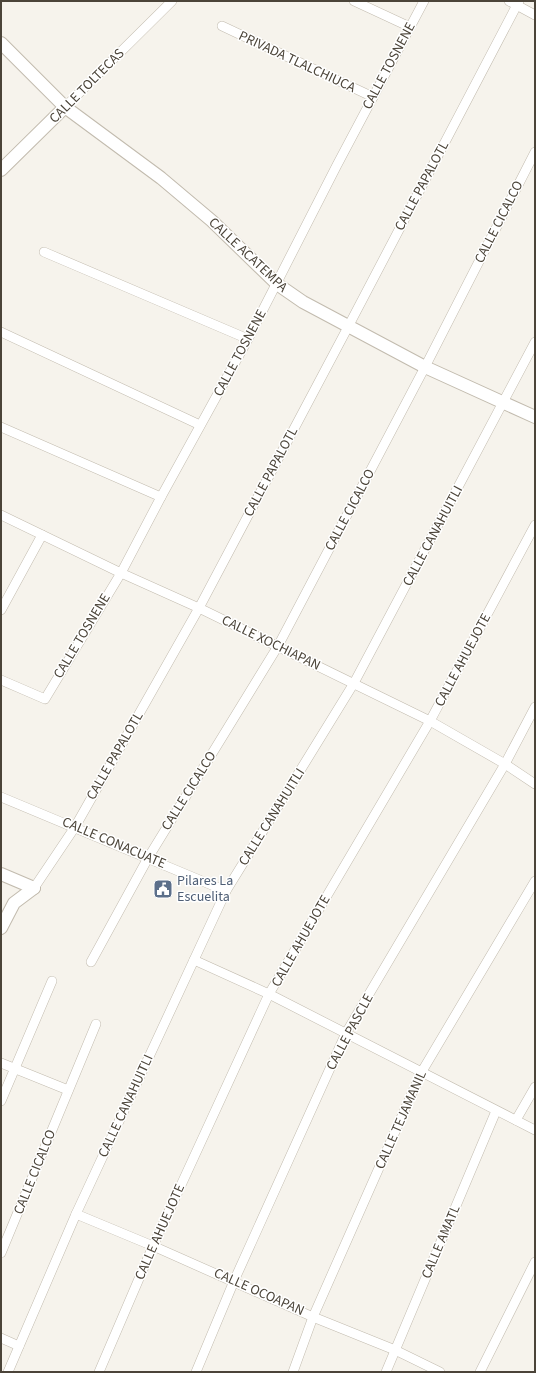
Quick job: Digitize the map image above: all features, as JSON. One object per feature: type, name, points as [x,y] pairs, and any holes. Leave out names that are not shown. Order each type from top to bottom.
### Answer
[{"type":"street","name":"CALLE TOLTECAS","points":[[1,170],[172,1]]},
{"type":"street","points":[[354,1],[410,27]]},
{"type":"street","name":"CALLE TOSNENE","points":[[1,680],[45,699],[121,573],[248,339],[333,172],[424,1]]},
{"type":"street","points":[[514,2],[535,15]]},
{"type":"street","name":"CALLE PAPALOTL","points":[[1,928],[14,903],[34,888],[76,827],[199,608],[348,327],[514,2]]},
{"type":"street","name":"PRIVADA TLALCHIUCA","points":[[222,26],[373,97]]},
{"type":"street","name":"CALLE ACATEMPA","points":[[1,44],[65,107],[173,187],[212,221],[277,284],[303,302],[425,367],[535,417]]},
{"type":"street","name":"CALLE CICALCO","points":[[91,962],[148,858],[278,646],[425,367],[535,152]]},
{"type":"street","points":[[44,252],[248,339]]},
{"type":"street","points":[[1,332],[200,425]]},
{"type":"street","name":"CALLE CANAHUITLI","points":[[8,1372],[76,1214],[226,891],[354,683],[535,342]]},
{"type":"street","points":[[1,427],[161,497]]},
{"type":"street","name":"CALLE XOCHIAPAN","points":[[1,515],[121,573],[199,608],[430,721],[505,764],[535,784]]},
{"type":"street","name":"CALLE AHUEJOTE","points":[[99,1372],[153,1246],[269,994],[430,721],[535,526]]},
{"type":"street","points":[[1,610],[42,535]]},
{"type":"street","name":"CALLE PASCLE","points":[[196,1372],[234,1281],[346,1033],[505,764],[535,707]]},
{"type":"street","name":"CALLE CONACUATE","points":[[1,796],[226,891]]},
{"type":"street","points":[[1,874],[34,888]]},
{"type":"street","name":"CALLE TEJAMANIL","points":[[293,1372],[313,1317],[421,1072],[535,881]]},
{"type":"street","points":[[194,960],[269,994],[535,1130]]},
{"type":"street","points":[[1,1101],[52,981]]},
{"type":"street","name":"CALLE CICALCO","points":[[1,1253],[96,1024]]},
{"type":"street","points":[[1,1063],[68,1090]]},
{"type":"street","points":[[516,1120],[535,1087]]},
{"type":"street","name":"CALLE AMATL","points":[[386,1372],[496,1111]]},
{"type":"street","name":"CALLE OCOAPAN","points":[[76,1214],[234,1281],[313,1317],[395,1350],[440,1372]]},
{"type":"street","points":[[480,1372],[535,1262]]},
{"type":"street","points":[[1,1338],[19,1346]]},
{"type":"place","name":"Pilares La Escuelita","points":[[163,889]]}]
